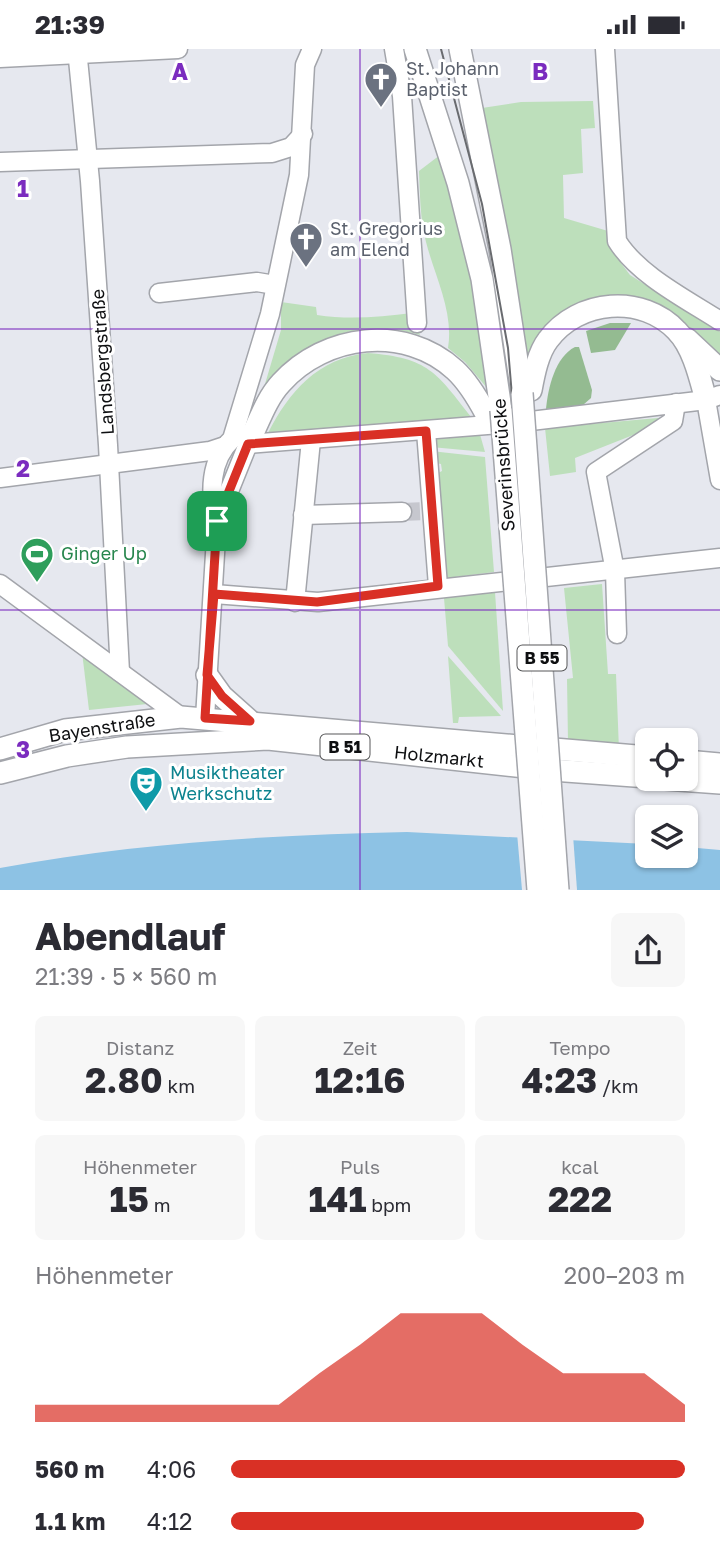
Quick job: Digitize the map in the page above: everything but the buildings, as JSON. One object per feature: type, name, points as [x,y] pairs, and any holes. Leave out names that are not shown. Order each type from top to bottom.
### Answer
[{"type":"main road","name":"Severinsbrücke","points":[[415,49],[458,183],[482,279],[500,411],[538,890]]},
{"type":"main road","name":"Severinsbrücke","points":[[460,49],[526,392],[526,426],[558,890]]},
{"type":"main road","points":[[526,392],[542,351],[563,325],[594,310],[610,306],[638,307],[660,316],[720,370]]},
{"type":"main road","points":[[680,334],[713,398]]},
{"type":"main road","points":[[248,444],[282,382],[314,355],[345,342],[390,342],[419,349],[456,371],[480,403],[491,424],[504,479]]},
{"type":"main road","points":[[207,675],[222,696],[250,721]]},
{"type":"main road","name":"Bayenstraße","points":[[0,750],[65,730],[181,717],[205,718]]},
{"type":"main road","points":[[189,743],[205,718]]},
{"type":"main road","name":"Holzmarkt","points":[[205,718],[635,756]]},
{"type":"main road","name":"Holzmarkt","points":[[189,743],[268,739],[552,771],[635,776]]},
{"type":"main road","name":"Bayenstraße","points":[[0,773],[67,756],[189,743]]},
{"type":"main road","points":[[702,763],[716,751],[720,743]]},
{"type":"main road","points":[[698,781],[720,783]]},
{"type":"street","points":[[0,58],[77,51],[178,49]]},
{"type":"street","points":[[205,718],[217,521],[213,475],[225,446],[232,439],[270,314],[299,175],[305,65],[312,49]]},
{"type":"street","points":[[394,49],[402,96],[417,323]]},
{"type":"street","points":[[605,49],[617,241],[625,255],[648,275],[720,321]]},
{"type":"street","name":"Landsbergstraße","points":[[77,51],[92,213],[120,672]]},
{"type":"street","points":[[0,163],[272,153],[291,147],[303,134]]},
{"type":"street","points":[[272,153],[299,175]]},
{"type":"street","points":[[159,293],[257,282],[275,285]]},
{"type":"street","points":[[217,521],[248,444],[426,431],[713,398],[720,480]]},
{"type":"street","points":[[617,633],[615,571],[596,472],[673,421],[676,403]]},
{"type":"street","points":[[426,431],[428,510],[438,586]]},
{"type":"street","points":[[295,602],[311,440]]},
{"type":"street","points":[[0,478],[209,451],[225,446]]},
{"type":"street","points":[[303,515],[401,512]]},
{"type":"street","points":[[214,594],[317,602],[438,586],[615,571],[720,558]]},
{"type":"street","points":[[0,584],[181,717]]},
{"type":"green space","points":[[593,101],[595,128],[581,129],[583,173],[563,175],[564,218],[608,231],[621,263],[630,275],[720,332],[720,363],[685,327],[585,307],[527,363],[503,208],[482,108],[521,102]]},
{"type":"green space","points":[[440,155],[474,281],[493,395],[465,362],[448,348],[446,308],[421,215],[419,171]]},
{"type":"green space","points":[[281,302],[316,307],[317,315],[329,317],[412,313],[420,335],[378,329],[334,336],[304,353],[271,387],[265,384],[281,330]]},
{"type":"green space","points":[[610,323],[631,323],[615,350],[591,353],[586,331]]},
{"type":"green space","points":[[575,347],[579,347],[592,390],[591,398],[583,405],[546,409],[558,365]]},
{"type":"green space","points":[[368,353],[405,359],[429,370],[449,389],[472,418],[268,433],[285,404],[307,380],[334,362]]},
{"type":"green space","points":[[658,418],[661,424],[575,458],[576,472],[550,476],[545,428]]},
{"type":"green space","points":[[479,431],[485,452],[431,447],[430,435]]},
{"type":"green space","points":[[431,451],[485,457],[494,572],[447,578],[436,474],[442,471],[441,464],[436,463]]},
{"type":"green space","points":[[602,584],[608,674],[616,674],[619,750],[568,742],[567,679],[573,678],[564,588]]},
{"type":"green space","points":[[495,592],[503,711],[448,646],[444,598]]},
{"type":"green space","points":[[82,652],[157,703],[89,710]]},
{"type":"green space","points":[[448,656],[501,716],[459,717],[458,723],[453,723]]},
{"type":"water","points":[[407,832],[635,843],[635,868],[698,868],[698,848],[720,850],[720,890],[0,890],[0,868],[152,846],[305,835]]},
{"type":"pier","points":[[517,833],[573,835],[577,890],[522,890]]},
{"type":"tunnel","points":[[402,512],[424,511]]},
{"type":"tram line","points":[[441,49],[482,204],[508,348],[553,890]]},
{"type":"place","name":"St. Johann Baptist","points":[[381,109]]},
{"type":"place","name":"St. Gregorius am Elend","points":[[306,269]]},
{"type":"place","name":"Ginger Up","points":[[37,584]]},
{"type":"place","name":"Musiktheater Werkschutz","points":[[146,813]]},
{"type":"route","points":[[217,521],[214,594],[207,675],[205,718],[250,721],[222,696],[207,675],[214,594],[317,602],[438,586],[426,431],[248,444],[217,521]]}]
